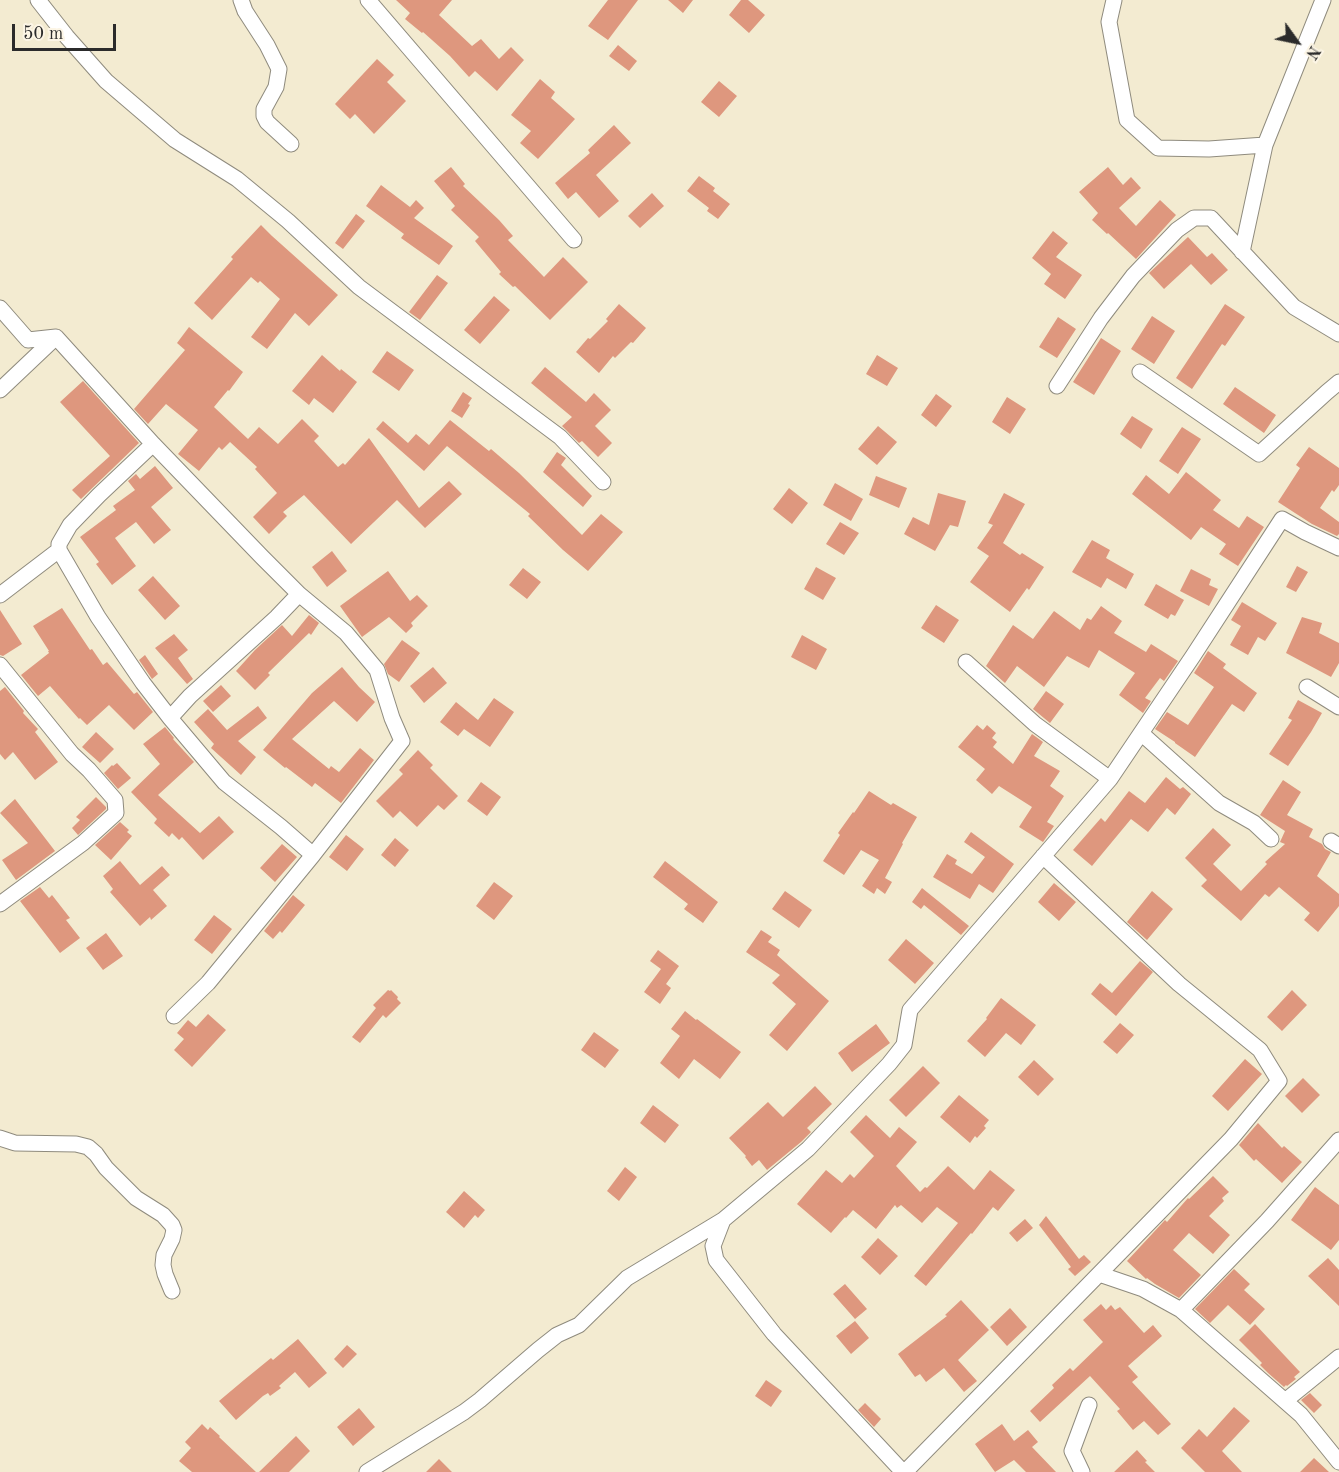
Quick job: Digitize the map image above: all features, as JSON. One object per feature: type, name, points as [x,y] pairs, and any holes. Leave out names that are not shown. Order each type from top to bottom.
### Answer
[{"type":"street","points":[[38,0],[106,81],[175,140],[237,179],[288,221],[359,287],[560,437],[603,482]]},
{"type":"street","points":[[241,0],[279,69],[276,87],[264,109],[264,116],[267,122],[291,144]]},
{"type":"street","points":[[368,0],[574,240]]},
{"type":"street","points":[[1114,0],[1109,22],[1127,120],[1158,148],[1209,149],[1264,146]]},
{"type":"street","points":[[1242,252],[1264,146],[1323,0]]},
{"type":"street","points":[[1057,386],[1101,318],[1133,276],[1177,230],[1194,218],[1211,218],[1294,307],[1339,334]]},
{"type":"street","points":[[0,308],[28,340],[56,337]]},
{"type":"street","points":[[0,390],[56,337]]},
{"type":"street","points":[[56,337],[153,444],[298,594],[346,633],[377,670],[402,741],[313,855],[208,983],[174,1016]]},
{"type":"street","points":[[1140,372],[1259,454],[1339,382]]},
{"type":"street","points":[[153,444],[70,525],[59,544],[59,550],[98,617],[170,718],[224,782],[313,855]]},
{"type":"street","points":[[368,1472],[464,1412],[557,1335],[579,1324],[627,1278],[723,1220],[808,1149],[889,1064],[904,1045],[910,1010],[1110,779],[1282,519],[1339,548]]},
{"type":"street","points":[[0,595],[59,550]]},
{"type":"street","points":[[170,718],[190,696],[298,594]]},
{"type":"street","points":[[966,662],[1035,724],[1110,779]]},
{"type":"street","points":[[0,665],[72,754],[90,770],[115,800],[116,813],[83,843],[0,904]]},
{"type":"street","points":[[1307,687],[1339,707]]},
{"type":"street","points":[[1141,733],[1219,803],[1254,823],[1271,839]]},
{"type":"street","points":[[723,1220],[714,1246],[716,1260],[774,1334],[904,1472],[1232,1139],[1279,1081],[1260,1050],[1179,984],[1043,856]]},
{"type":"street","points":[[0,1138],[15,1143],[76,1144],[88,1147],[96,1154],[106,1168],[136,1198],[163,1215],[172,1225],[174,1230],[172,1239],[164,1255],[165,1274],[172,1291]]},
{"type":"street","points":[[1181,1310],[1267,1221],[1339,1140]]},
{"type":"street","points":[[1099,1274],[1143,1289],[1181,1310],[1301,1415],[1339,1462]]},
{"type":"street","points":[[1285,1401],[1339,1357]]},
{"type":"street","points":[[1082,1472],[1072,1451],[1089,1406]]},
{"type":"building","points":[[396,0],[452,0],[439,15],[472,46],[481,39],[499,59],[511,47],[524,60],[497,91],[475,71],[469,77],[450,56],[405,19],[410,13]]},
{"type":"building","points":[[608,0],[638,0],[608,40],[588,26]]},
{"type":"building","points":[[668,0],[693,0],[683,13]]},
{"type":"building","points":[[741,0],[748,0],[765,15],[749,33],[729,15]]},
{"type":"building","points":[[618,45],[637,61],[629,71],[609,56]]},
{"type":"building","points":[[377,59],[394,75],[387,82],[406,101],[374,134],[355,114],[350,119],[335,104]]},
{"type":"building","points":[[540,79],[555,92],[551,98],[575,119],[538,159],[520,143],[531,131],[511,115]]},
{"type":"building","points":[[719,81],[737,96],[719,117],[701,102]]},
{"type":"building","points":[[614,125],[631,143],[596,175],[619,201],[599,218],[576,192],[568,199],[555,183],[590,153],[588,150]]},
{"type":"building","points":[[451,167],[465,184],[463,186],[513,236],[508,240],[544,277],[563,257],[588,282],[550,320],[515,286],[513,287],[499,274],[501,272],[475,241],[479,237],[451,210],[455,206],[434,181]]},
{"type":"building","points":[[1108,167],[1123,185],[1131,177],[1141,188],[1119,208],[1136,226],[1160,200],[1176,215],[1136,259],[1092,220],[1098,213],[1079,192]]},
{"type":"building","points":[[699,176],[715,188],[713,191],[730,204],[718,219],[707,211],[709,208],[687,191]]},
{"type":"building","points":[[381,185],[410,207],[416,200],[424,208],[414,218],[453,246],[439,265],[401,238],[404,234],[366,206]]},
{"type":"building","points":[[652,193],[664,206],[640,228],[628,216]]},
{"type":"building","points":[[356,214],[365,221],[343,249],[335,243]]},
{"type":"building","points":[[261,225],[338,295],[309,326],[295,313],[267,349],[251,337],[280,299],[260,281],[258,283],[251,277],[212,320],[194,303],[233,259],[231,257]]},
{"type":"building","points":[[1053,231],[1068,243],[1056,257],[1082,275],[1065,299],[1044,284],[1051,274],[1032,258]]},
{"type":"building","points":[[1188,237],[1207,257],[1212,253],[1228,270],[1211,285],[1191,264],[1164,289],[1149,273]]},
{"type":"building","points":[[437,275],[448,283],[420,320],[409,312]]},
{"type":"building","points":[[494,296],[510,310],[480,344],[464,330]]},
{"type":"building","points":[[619,304],[646,328],[633,343],[631,342],[615,358],[613,356],[599,373],[576,352],[608,321],[606,319]]},
{"type":"building","points":[[1225,304],[1245,317],[1225,346],[1222,344],[1192,389],[1176,378]]},
{"type":"building","points":[[1152,316],[1175,331],[1154,364],[1131,349]]},
{"type":"building","points":[[1058,317],[1076,329],[1057,358],[1039,347]]},
{"type":"building","points":[[189,327],[243,372],[214,407],[248,439],[259,427],[278,444],[302,419],[319,436],[314,441],[338,467],[343,463],[345,465],[369,438],[419,508],[449,481],[462,494],[425,528],[397,500],[351,544],[304,495],[283,512],[287,516],[269,534],[253,517],[277,493],[255,469],[257,467],[230,442],[222,450],[219,447],[199,471],[178,454],[198,430],[166,404],[148,424],[134,409],[185,350],[177,343]]},
{"type":"building","points":[[1101,338],[1121,351],[1094,395],[1073,382]]},
{"type":"building","points":[[387,351],[414,370],[399,391],[372,372]]},
{"type":"building","points":[[322,355],[357,382],[333,413],[314,398],[309,405],[292,391]]},
{"type":"building","points":[[877,355],[898,368],[887,386],[866,374]]},
{"type":"building","points":[[545,367],[586,402],[594,393],[611,410],[595,426],[612,443],[598,457],[562,426],[572,417],[531,383]]},
{"type":"building","points":[[83,381],[139,443],[81,499],[72,490],[110,456],[60,402]]},
{"type":"building","points":[[1235,387],[1276,415],[1264,433],[1223,404]]},
{"type":"building","points":[[463,392],[472,398],[462,418],[451,411]]},
{"type":"building","points":[[936,394],[952,406],[936,427],[921,415]]},
{"type":"building","points":[[1007,397],[1026,409],[1010,434],[992,422]]},
{"type":"building","points":[[1132,416],[1153,429],[1141,449],[1120,434]]},
{"type":"building","points":[[450,420],[489,451],[491,449],[519,473],[582,535],[601,514],[623,532],[588,571],[528,516],[530,514],[447,446],[424,471],[376,429],[383,421],[408,443],[416,434],[429,445]]},
{"type":"building","points":[[878,426],[897,442],[877,465],[858,449]]},
{"type":"building","points":[[1182,427],[1201,439],[1178,474],[1159,461]]},
{"type":"building","points":[[1309,447],[1339,468],[1339,485],[1334,492],[1332,490],[1320,508],[1339,522],[1337,536],[1312,524],[1278,502],[1300,468],[1296,465]]},
{"type":"building","points":[[557,452],[566,458],[561,465],[592,496],[583,507],[543,472]]},
{"type":"building","points":[[155,466],[173,488],[151,507],[171,530],[154,544],[136,522],[115,538],[136,566],[112,585],[96,564],[99,562],[80,537],[116,510],[113,506],[135,490],[128,481],[136,474],[140,479]]},
{"type":"building","points":[[1186,472],[1221,500],[1213,510],[1239,528],[1247,516],[1264,527],[1238,566],[1219,554],[1226,544],[1201,527],[1191,540],[1132,494],[1146,475],[1169,494]]},
{"type":"building","points":[[876,476],[907,488],[899,508],[869,495]]},
{"type":"building","points":[[835,483],[863,499],[851,521],[823,505]]},
{"type":"building","points":[[789,488],[808,503],[792,524],[773,509]]},
{"type":"building","points":[[938,493],[966,501],[958,527],[950,525],[935,551],[904,534],[913,517],[929,525]]},
{"type":"building","points":[[1004,493],[1025,504],[1003,543],[1044,567],[1029,590],[1027,588],[1010,612],[970,582],[989,556],[977,548],[993,525],[988,523]]},
{"type":"building","points":[[840,522],[859,533],[844,555],[826,544]]},
{"type":"building","points":[[1092,540],[1110,550],[1106,558],[1134,574],[1126,589],[1107,578],[1101,588],[1072,572]]},
{"type":"building","points":[[332,551],[347,571],[327,587],[312,567]]},
{"type":"building","points":[[1297,566],[1308,572],[1296,592],[1286,587]]},
{"type":"building","points":[[816,567],[836,578],[823,600],[804,589]]},
{"type":"building","points":[[523,568],[541,582],[527,599],[509,585]]},
{"type":"building","points":[[1191,569],[1211,579],[1209,585],[1218,589],[1209,606],[1180,591]]},
{"type":"building","points":[[388,571],[410,601],[417,595],[428,606],[411,623],[413,626],[406,633],[389,617],[362,637],[340,606]]},
{"type":"building","points":[[153,576],[180,606],[165,620],[138,590]]},
{"type":"building","points":[[1156,584],[1184,600],[1175,616],[1171,614],[1168,619],[1144,605]]},
{"type":"building","points":[[1242,602],[1277,623],[1265,641],[1258,637],[1248,655],[1230,645],[1241,626],[1231,620]]},
{"type":"building","points":[[936,605],[959,620],[944,643],[921,628]]},
{"type":"building","points":[[1101,606],[1122,621],[1114,633],[1146,652],[1151,644],[1178,661],[1164,681],[1160,678],[1145,698],[1151,701],[1143,713],[1119,695],[1135,673],[1099,650],[1089,668],[1067,656],[1044,687],[1017,666],[1005,683],[986,666],[1013,625],[1033,639],[1054,611],[1080,630],[1087,618],[1091,620]]},
{"type":"building","points":[[62,608],[103,665],[107,662],[153,712],[134,730],[109,705],[87,725],[50,686],[38,696],[21,675],[49,653],[33,626]]},
{"type":"building","points":[[0,610],[22,644],[3,656],[0,655]]},
{"type":"building","points":[[309,615],[319,623],[311,635],[309,633],[268,673],[270,675],[255,690],[236,671],[282,625],[292,636]]},
{"type":"building","points":[[1302,617],[1322,623],[1319,633],[1339,643],[1339,663],[1331,677],[1286,653]]},
{"type":"building","points":[[174,634],[188,650],[178,658],[193,679],[187,684],[155,648]]},
{"type":"building","points":[[802,635],[827,649],[816,670],[791,657]]},
{"type":"building","points":[[402,640],[420,653],[399,682],[388,674],[384,664]]},
{"type":"building","points":[[1208,651],[1226,664],[1223,668],[1257,693],[1244,712],[1232,704],[1195,757],[1155,729],[1167,712],[1188,725],[1214,687],[1194,673]]},
{"type":"building","points":[[145,655],[158,674],[152,679],[139,660]]},
{"type":"building","points":[[342,667],[375,702],[357,722],[334,701],[292,739],[329,769],[331,766],[339,772],[360,748],[374,760],[341,803],[315,783],[312,787],[263,750],[312,693]]},
{"type":"building","points":[[433,667],[447,683],[424,703],[410,686]]},
{"type":"building","points":[[221,685],[231,696],[213,712],[203,701]]},
{"type":"building","points":[[5,687],[24,711],[23,713],[38,729],[35,732],[58,762],[35,780],[13,752],[5,760],[0,754],[0,691]]},
{"type":"building","points":[[1046,691],[1064,704],[1050,723],[1033,709]]},
{"type":"building","points":[[494,698],[514,712],[490,747],[464,729],[458,736],[440,722],[456,702],[478,720]]},
{"type":"building","points":[[1298,700],[1322,713],[1288,766],[1269,754],[1292,720],[1288,718]]},
{"type":"building","points":[[258,706],[267,718],[238,741],[256,757],[241,775],[211,748],[214,744],[194,722],[208,709],[227,730]]},
{"type":"building","points":[[977,725],[983,730],[987,725],[996,733],[992,738],[997,742],[993,747],[1013,764],[1032,734],[1043,742],[1034,756],[1060,771],[1050,786],[1064,796],[1047,822],[1054,826],[1043,842],[1019,827],[1032,807],[999,786],[992,794],[976,780],[985,769],[958,747]]},
{"type":"building","points":[[165,727],[194,762],[158,795],[200,833],[219,816],[234,832],[203,860],[182,837],[179,840],[172,833],[169,837],[154,823],[157,819],[131,792],[160,764],[143,744]]},
{"type":"building","points":[[96,732],[114,749],[100,763],[82,747]]},
{"type":"building","points":[[418,750],[433,765],[430,768],[458,796],[444,810],[438,805],[417,827],[400,811],[393,818],[376,801],[403,774],[399,770]]},
{"type":"building","points":[[117,763],[131,778],[118,789],[104,773]]},
{"type":"building","points":[[1166,777],[1180,789],[1183,787],[1191,794],[1175,815],[1167,808],[1148,832],[1131,819],[1092,866],[1073,850],[1101,818],[1105,822],[1129,791],[1145,803]]},
{"type":"building","points":[[1283,780],[1301,792],[1287,815],[1313,829],[1309,837],[1331,852],[1317,876],[1339,894],[1339,906],[1318,932],[1304,920],[1310,913],[1279,887],[1269,897],[1265,894],[1241,921],[1201,886],[1207,880],[1185,858],[1213,828],[1231,845],[1213,864],[1241,891],[1267,864],[1265,862],[1285,844],[1280,842],[1285,831],[1260,815]]},
{"type":"building","points":[[481,782],[501,797],[487,816],[467,801]]},
{"type":"building","points":[[869,791],[891,805],[893,803],[917,817],[885,878],[892,882],[885,894],[877,888],[874,894],[862,886],[879,860],[861,850],[844,875],[823,861],[840,835],[838,833]]},
{"type":"building","points":[[96,797],[106,809],[78,835],[72,828],[80,820],[76,817]]},
{"type":"building","points":[[15,799],[55,851],[16,880],[2,860],[28,843],[0,813]]},
{"type":"building","points":[[120,822],[132,836],[111,860],[95,845]]},
{"type":"building","points":[[971,832],[1014,864],[993,893],[979,884],[970,899],[933,877],[947,854],[957,860],[955,864],[972,874],[985,857],[964,842]]},
{"type":"building","points":[[346,835],[364,849],[347,871],[329,857]]},
{"type":"building","points":[[395,838],[409,850],[395,867],[381,855]]},
{"type":"building","points":[[282,844],[297,857],[275,882],[260,868]]},
{"type":"building","points":[[120,861],[140,885],[162,866],[170,875],[153,890],[167,906],[140,926],[110,892],[113,889],[103,876]]},
{"type":"building","points":[[665,861],[718,902],[703,923],[684,909],[688,904],[653,877]]},
{"type":"building","points":[[494,882],[513,896],[494,920],[476,906]]},
{"type":"building","points":[[1054,883],[1076,902],[1059,921],[1038,902]]},
{"type":"building","points":[[40,887],[49,898],[52,895],[70,918],[66,920],[80,938],[60,953],[20,901]]},
{"type":"building","points":[[922,888],[969,926],[961,935],[924,905],[921,909],[912,902]]},
{"type":"building","points":[[785,891],[812,910],[799,928],[772,909]]},
{"type":"building","points":[[1152,891],[1173,909],[1147,940],[1127,922]]},
{"type":"building","points":[[293,895],[305,905],[282,933],[280,931],[273,939],[264,931]]},
{"type":"building","points":[[214,915],[232,929],[212,954],[194,940]]},
{"type":"building","points":[[761,930],[772,937],[768,942],[780,950],[777,955],[829,1001],[787,1051],[769,1035],[796,1004],[772,983],[780,975],[746,952]]},
{"type":"building","points":[[106,933],[123,956],[103,970],[86,948]]},
{"type":"building","points":[[906,939],[934,963],[915,984],[888,960]]},
{"type":"building","points":[[658,950],[679,966],[666,984],[671,988],[660,1004],[644,992],[661,969],[650,961]]},
{"type":"building","points":[[1140,961],[1153,972],[1116,1016],[1091,994],[1100,983],[1112,993]]},
{"type":"building","points":[[388,990],[398,997],[401,1003],[386,1018],[383,1015],[360,1043],[352,1037],[376,1008],[373,1005]]},
{"type":"building","points":[[1292,990],[1307,1005],[1282,1031],[1267,1017]]},
{"type":"building","points":[[1001,998],[1036,1025],[1021,1045],[1006,1033],[985,1057],[967,1041],[987,1019]]},
{"type":"building","points":[[685,1011],[741,1052],[720,1079],[694,1059],[679,1079],[660,1063],[680,1036],[671,1029]]},
{"type":"building","points":[[208,1014],[226,1030],[192,1067],[174,1050],[184,1039],[177,1033],[188,1020],[196,1027]]},
{"type":"building","points":[[1120,1023],[1134,1035],[1117,1054],[1103,1042]]},
{"type":"building","points":[[876,1024],[890,1043],[852,1072],[838,1053]]},
{"type":"building","points":[[594,1032],[619,1050],[605,1068],[581,1050]]},
{"type":"building","points":[[1245,1059],[1262,1074],[1228,1111],[1212,1096]]},
{"type":"building","points":[[1034,1060],[1054,1079],[1038,1096],[1018,1077]]},
{"type":"building","points":[[923,1066],[940,1083],[906,1117],[889,1100]]},
{"type":"building","points":[[1303,1078],[1320,1095],[1302,1113],[1285,1096]]},
{"type":"building","points":[[815,1086],[832,1104],[807,1128],[811,1132],[767,1170],[759,1160],[752,1166],[729,1138],[768,1102],[783,1117]]},
{"type":"building","points":[[959,1095],[989,1120],[984,1126],[986,1128],[970,1143],[940,1117]]},
{"type":"building","points":[[653,1105],[679,1125],[665,1143],[640,1123]]},
{"type":"building","points":[[866,1115],[890,1138],[899,1127],[917,1142],[896,1166],[920,1192],[925,1187],[927,1188],[948,1166],[974,1190],[990,1170],[1015,1190],[998,1211],[993,1207],[926,1286],[914,1276],[958,1223],[937,1207],[922,1223],[901,1205],[897,1208],[895,1205],[876,1229],[853,1210],[831,1233],[797,1204],[826,1170],[842,1183],[850,1174],[854,1178],[874,1156],[850,1132]]},
{"type":"building","points":[[1258,1123],[1282,1148],[1284,1146],[1302,1162],[1282,1183],[1256,1159],[1254,1161],[1239,1145]]},
{"type":"building","points":[[625,1167],[637,1177],[619,1201],[607,1191]]},
{"type":"building","points":[[1213,1176],[1229,1192],[1222,1198],[1224,1201],[1209,1216],[1230,1235],[1213,1254],[1189,1233],[1173,1250],[1201,1275],[1179,1298],[1146,1279],[1127,1261],[1165,1220],[1167,1222],[1188,1198]]},
{"type":"building","points":[[1315,1187],[1339,1205],[1339,1240],[1331,1250],[1291,1220]]},
{"type":"building","points":[[464,1191],[485,1210],[478,1218],[475,1215],[464,1228],[446,1212]]},
{"type":"building","points":[[1046,1216],[1079,1259],[1084,1255],[1091,1262],[1075,1276],[1068,1269],[1071,1267],[1039,1225]]},
{"type":"building","points":[[1025,1219],[1033,1228],[1017,1242],[1009,1233]]},
{"type":"building","points":[[878,1238],[898,1256],[880,1275],[861,1257]]},
{"type":"building","points":[[1328,1258],[1339,1270],[1339,1306],[1308,1276]]},
{"type":"building","points":[[1234,1269],[1250,1284],[1244,1290],[1265,1309],[1250,1325],[1228,1305],[1210,1323],[1195,1309]]},
{"type":"building","points":[[845,1284],[867,1309],[855,1319],[833,1294]]},
{"type":"building","points":[[961,1300],[989,1330],[958,1360],[977,1381],[964,1392],[944,1368],[926,1382],[920,1374],[915,1377],[898,1354],[947,1316],[945,1315]]},
{"type":"building","points":[[1101,1304],[1106,1310],[1111,1305],[1115,1310],[1120,1307],[1144,1333],[1153,1325],[1162,1336],[1128,1366],[1138,1377],[1132,1382],[1171,1424],[1158,1435],[1144,1421],[1133,1430],[1117,1411],[1120,1409],[1090,1376],[1040,1422],[1030,1411],[1054,1388],[1052,1385],[1070,1368],[1073,1371],[1103,1342],[1083,1320]]},
{"type":"building","points":[[1010,1308],[1027,1327],[1007,1346],[990,1327]]},
{"type":"building","points":[[855,1321],[869,1338],[851,1354],[836,1336]]},
{"type":"building","points":[[1255,1324],[1300,1372],[1294,1377],[1296,1379],[1287,1386],[1284,1387],[1268,1373],[1260,1365],[1262,1363],[1239,1340]]},
{"type":"building","points":[[298,1339],[327,1373],[309,1388],[295,1372],[279,1386],[281,1388],[270,1396],[268,1393],[263,1396],[236,1420],[219,1401]]},
{"type":"building","points":[[347,1345],[357,1354],[343,1368],[334,1359]]},
{"type":"building","points":[[766,1380],[782,1391],[771,1407],[755,1396]]},
{"type":"building","points":[[1310,1393],[1322,1405],[1314,1413],[1301,1400]]},
{"type":"building","points":[[865,1403],[881,1419],[874,1427],[858,1410]]},
{"type":"building","points":[[1234,1407],[1250,1421],[1222,1451],[1242,1472],[1205,1472],[1181,1448],[1199,1429],[1207,1437]]},
{"type":"building","points":[[359,1408],[375,1427],[353,1446],[337,1427]]},
{"type":"building","points":[[202,1424],[208,1430],[210,1427],[256,1472],[192,1472],[179,1461],[191,1448],[185,1442]]},
{"type":"building","points":[[1002,1424],[1014,1441],[1028,1430],[1038,1442],[1032,1447],[1056,1472],[1026,1472],[1014,1460],[995,1472],[975,1444]]},
{"type":"building","points":[[296,1436],[310,1451],[289,1472],[259,1472]]},
{"type":"building","points":[[1137,1450],[1155,1472],[1114,1472]]},
{"type":"building","points":[[1314,1458],[1329,1472],[1300,1472]]},
{"type":"building","points":[[439,1459],[452,1472],[426,1472]]}]
